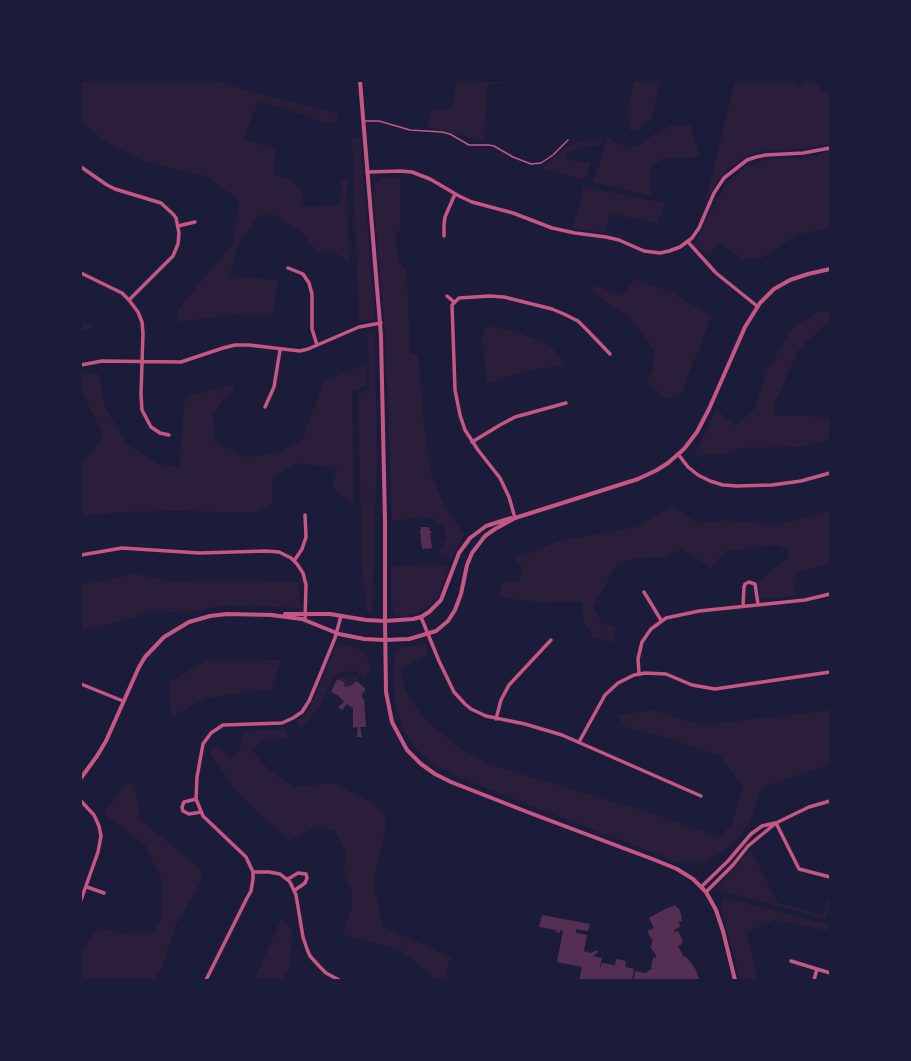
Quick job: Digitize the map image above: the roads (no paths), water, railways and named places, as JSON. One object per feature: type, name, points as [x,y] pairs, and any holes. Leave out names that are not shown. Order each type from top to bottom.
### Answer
[{"type":"street","points":[[360,81],[381,323],[385,521],[386,692],[392,722],[407,750],[421,764],[450,782],[666,865],[686,875],[701,887],[712,901],[720,920],[735,980]]},
{"type":"street","points":[[367,172],[412,172],[430,179],[455,194],[480,204],[513,213],[552,228],[606,237],[652,252],[660,253],[680,247],[688,242],[699,228],[714,193],[724,178],[747,160],[766,155],[830,148]]},
{"type":"street","points":[[81,167],[115,189],[161,203],[173,214],[178,226],[178,244],[173,256],[129,300]]},
{"type":"street","points":[[444,236],[445,217],[455,194]]},
{"type":"street","points":[[178,226],[195,222]]},
{"type":"street","points":[[688,242],[716,273],[757,306]]},
{"type":"street","points":[[288,268],[303,274],[309,283],[313,302],[312,329],[318,345]]},
{"type":"street","points":[[81,778],[102,749],[132,678],[145,657],[164,637],[174,630],[189,622],[210,616],[227,614],[271,615],[305,613],[366,620],[399,621],[421,617],[429,612],[440,600],[459,553],[470,538],[486,526],[516,518],[638,478],[657,470],[678,454],[692,440],[703,421],[745,328],[757,306],[768,294],[790,280],[830,269]]},
{"type":"street","points":[[81,273],[122,293],[138,312],[142,322],[144,342],[141,403],[144,416],[155,431],[169,435]]},
{"type":"street","points":[[448,296],[454,302]]},
{"type":"street","points":[[516,518],[500,478],[472,442],[463,425],[456,401],[454,390],[452,310],[454,302],[462,297],[499,296],[552,309],[578,321],[610,354]]},
{"type":"street","points":[[81,365],[102,361],[181,362],[235,345],[249,345],[280,350],[300,351],[318,345],[359,327],[381,323]]},
{"type":"street","points":[[265,407],[274,387],[280,350]]},
{"type":"street","points":[[472,442],[515,418],[566,403]]},
{"type":"street","points":[[678,454],[688,467],[698,475],[723,485],[772,486],[800,481],[830,473]]},
{"type":"street","points":[[294,561],[302,549],[306,538],[306,514]]},
{"type":"street","points":[[271,615],[305,620],[336,633],[358,638],[385,640],[409,639],[429,634],[442,627],[455,610],[472,553],[478,543],[495,529],[516,518]]},
{"type":"street","points":[[81,555],[122,548],[199,553],[266,551],[283,554],[294,561],[301,568],[305,578],[305,620]]},
{"type":"street","points":[[743,606],[744,587],[745,584],[749,582],[755,584],[758,604]]},
{"type":"street","points":[[644,592],[661,620]]},
{"type":"street","points":[[639,673],[638,660],[642,642],[651,629],[661,620],[678,614],[805,600],[830,594]]},
{"type":"street","points":[[206,980],[251,891],[253,872],[246,857],[209,822],[201,812],[196,799],[197,777],[201,750],[207,737],[223,725],[282,722],[293,718],[302,712],[315,688],[341,616]]},
{"type":"street","points":[[421,617],[439,661],[454,692],[471,709],[496,719],[539,728],[562,735],[701,796]]},
{"type":"street","points":[[496,719],[501,700],[509,685],[551,640]]},
{"type":"street","points":[[579,742],[602,699],[609,690],[623,680],[639,673],[666,674],[692,685],[715,689],[830,672]]},
{"type":"street","points":[[81,684],[123,701]]},
{"type":"street","points":[[196,799],[184,802],[182,807],[183,811],[189,814],[201,812]]},
{"type":"street","points":[[81,801],[94,815],[99,826],[101,836],[98,852],[81,900]]},
{"type":"street","points":[[706,892],[733,865],[748,846],[776,823],[809,807],[830,801]]},
{"type":"street","points":[[701,887],[728,861],[751,834],[762,826],[776,823]]},
{"type":"street","points":[[776,823],[799,869],[830,877]]},
{"type":"street","points":[[253,872],[280,874],[288,879],[295,890],[303,937],[310,956],[326,973],[339,980]]},
{"type":"street","points":[[288,879],[298,873],[306,874],[307,878],[305,883],[295,890]]},
{"type":"street","points":[[86,887],[104,893]]},
{"type":"street","points":[[791,961],[830,973]]},
{"type":"street","points":[[814,980],[817,969]]},
{"type":"lane","points":[[363,121],[379,121],[410,130],[450,134],[470,145],[494,146],[513,157],[531,164],[541,163],[553,155],[568,140]]}]
